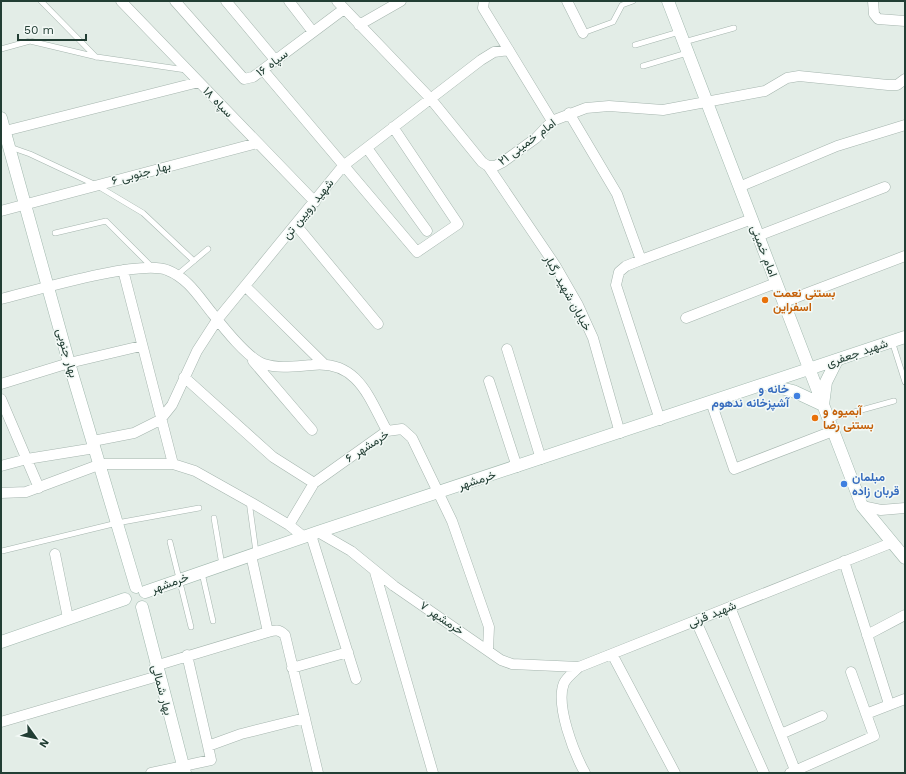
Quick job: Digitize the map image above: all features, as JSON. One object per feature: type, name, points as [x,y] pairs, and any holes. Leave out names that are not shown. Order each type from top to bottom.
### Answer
[{"type":"street","name":"سپاه ۱۸","points":[[121,1],[315,202]]},
{"type":"street","name":"سپاه ۱۶","points":[[175,1],[240,77],[249,79],[276,61],[344,10]]},
{"type":"street","points":[[226,1],[276,61]]},
{"type":"street","points":[[288,1],[313,32]]},
{"type":"street","name":"خیابان شهید رگبار","points":[[337,1],[359,26],[430,98],[482,162],[488,166],[555,265],[578,305],[593,338],[620,433]]},
{"type":"street","points":[[359,26],[401,1]]},
{"type":"street","points":[[484,1],[483,8],[552,121]]},
{"type":"street","points":[[568,1],[582,33]]},
{"type":"street","name":"امام خمینی","points":[[668,1],[862,506],[905,558]]},
{"type":"street","points":[[873,1],[874,14],[878,19],[905,21]]},
{"type":"street","name":"شهید رویین تن","points":[[160,420],[172,405],[197,351],[217,320],[343,166],[481,60],[494,52],[509,50]]},
{"type":"street","points":[[263,70],[417,252],[458,224],[393,128]]},
{"type":"street","name":"امام خمینی ۲۱","points":[[488,166],[495,166],[503,162],[536,138],[552,121],[586,108],[609,106],[663,110],[765,91],[787,78],[799,76],[888,85],[897,85],[905,79]]},
{"type":"street","points":[[4,132],[199,82]]},
{"type":"street","points":[[569,114],[617,194],[641,260]]},
{"type":"street","points":[[740,187],[837,146],[905,125]]},
{"type":"street","name":"بهار جنوبی","points":[[4,132],[49,286],[69,363],[101,464],[117,523],[141,590]]},
{"type":"street","name":"بهار جنوبی ۶","points":[[1,211],[258,143]]},
{"type":"street","points":[[367,148],[427,231]]},
{"type":"street","points":[[758,236],[885,187]]},
{"type":"street","points":[[660,420],[616,285],[619,272],[626,266],[641,260],[752,219]]},
{"type":"street","points":[[296,225],[378,324]]},
{"type":"street","points":[[784,302],[905,256]]},
{"type":"street","points":[[1,299],[49,286],[122,270],[152,267],[166,269],[177,275],[192,287],[217,320],[312,430]]},
{"type":"street","points":[[122,270],[160,420],[173,464]]},
{"type":"street","points":[[686,318],[776,283]]},
{"type":"street","points":[[245,286],[324,364],[352,375],[362,386],[387,431]]},
{"type":"street","name":"شهید جعفری","points":[[810,370],[905,337]]},
{"type":"street","points":[[1,384],[69,363],[141,346]]},
{"type":"street","points":[[507,349],[541,459]]},
{"type":"street","points":[[244,350],[263,364],[291,367],[324,364]]},
{"type":"street","points":[[765,385],[793,391],[823,405],[826,382],[837,360]]},
{"type":"street","name":"خرمشهر","points":[[141,590],[202,572],[810,370]]},
{"type":"street","points":[[184,377],[273,457],[314,483]]},
{"type":"street","points":[[489,381],[517,467]]},
{"type":"street","points":[[1,399],[39,488]]},
{"type":"street","points":[[711,402],[734,470],[833,431]]},
{"type":"street","points":[[1,466],[134,433],[160,420]]},
{"type":"street","name":"خرمشهر ۶","points":[[289,525],[314,483],[387,431],[396,428],[407,432],[439,492],[452,521],[488,627],[488,650]]},
{"type":"street","points":[[1,493],[26,492],[101,464]]},
{"type":"street","name":"خرمشهر ۷","points":[[101,464],[173,464],[195,471],[289,525],[351,551],[375,572],[501,660],[512,664],[579,667]]},
{"type":"street","points":[[862,506],[881,510],[905,508]]},
{"type":"street","points":[[311,535],[356,679]]},
{"type":"street","name":"شهید قرنی","points":[[579,667],[891,542]]},
{"type":"street","points":[[55,554],[68,618]]},
{"type":"street","points":[[254,554],[268,632]]},
{"type":"street","points":[[844,561],[889,704]]},
{"type":"street","points":[[375,572],[433,773]]},
{"type":"street","points":[[128,590],[141,590],[146,600],[142,607],[138,609],[129,607],[125,599],[128,590]]},
{"type":"street","points":[[1,642],[125,599]]},
{"type":"street","name":"بهار شمالی","points":[[142,607],[157,671],[184,770]]},
{"type":"street","points":[[730,607],[781,734],[792,772],[874,736],[851,672]]},
{"type":"street","points":[[868,635],[905,615]]},
{"type":"street","points":[[696,621],[764,773]]},
{"type":"street","points":[[1,722],[157,671],[187,655],[278,630],[285,635],[292,668],[306,718],[316,773]]},
{"type":"street","points":[[292,668],[348,652]]},
{"type":"street","points":[[612,654],[675,773]]},
{"type":"street","points":[[152,773],[184,770],[211,760],[187,655]]},
{"type":"street","points":[[579,667],[565,682],[561,694],[563,711],[570,736],[579,762],[585,773]]},
{"type":"street","points":[[866,714],[905,698]]},
{"type":"street","points":[[781,734],[822,716]]},
{"type":"street","points":[[208,746],[241,734],[306,718]]},
{"type":"lane","points":[[41,1],[97,57]]},
{"type":"lane","points":[[582,33],[613,22],[622,5],[633,1]]},
{"type":"lane","points":[[635,45],[684,42],[734,28]]},
{"type":"lane","points":[[1,49],[30,41],[97,57],[188,70]]},
{"type":"lane","points":[[642,66],[684,42]]},
{"type":"lane","points":[[4,132],[30,154],[96,185],[143,213],[194,261]]},
{"type":"lane","points":[[55,233],[106,221],[152,267]]},
{"type":"lane","points":[[177,275],[208,249]]},
{"type":"lane","points":[[892,341],[905,382]]},
{"type":"lane","points":[[828,419],[894,401]]},
{"type":"lane","points":[[248,501],[254,554]]},
{"type":"lane","points":[[2,551],[117,523],[199,508]]},
{"type":"lane","points":[[214,518],[222,565]]},
{"type":"lane","points":[[170,542],[191,627]]},
{"type":"lane","points":[[202,572],[213,621]]},
{"type":"place","name":"بستنی نعمت اسفراین","points":[[765,300]]},
{"type":"place","name":"خانه و آشپزخانه ندهوم","points":[[797,396]]},
{"type":"place","name":"آبمیوه و بستنی رضا","points":[[815,418]]},
{"type":"place","name":"مبلمان قربان زاده","points":[[844,484]]}]
